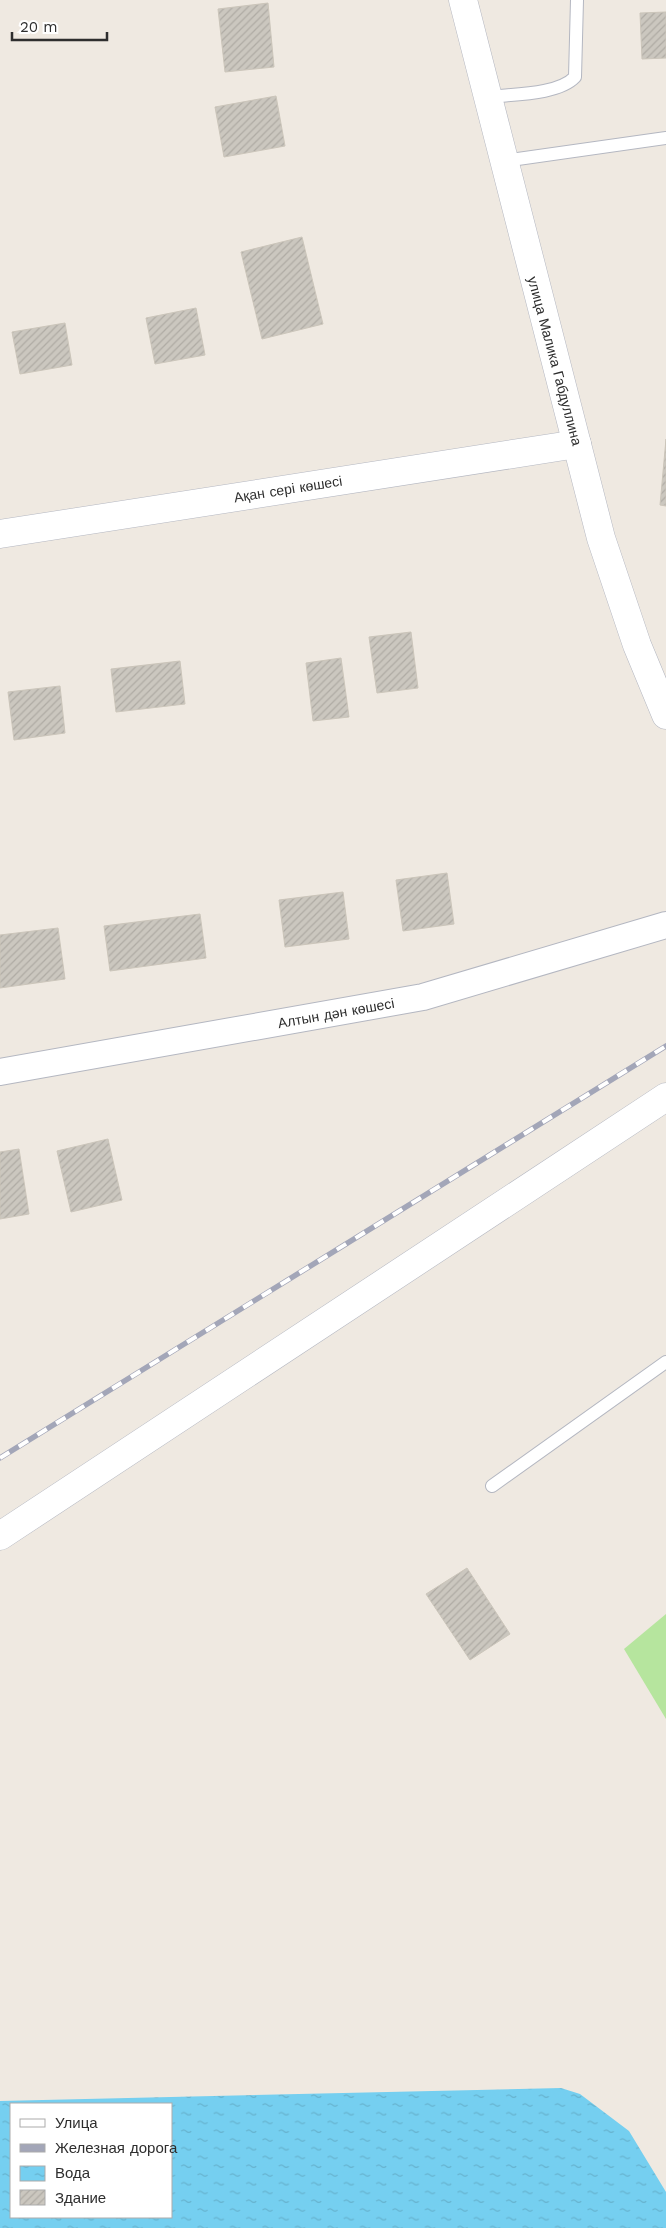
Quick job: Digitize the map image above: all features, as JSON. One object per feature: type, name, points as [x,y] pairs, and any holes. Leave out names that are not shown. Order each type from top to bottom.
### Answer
[{"type":"main road","name":"улица Малика Габдуллина","points":[[463,0],[604,547],[636,645],[666,715]]},
{"type":"main road","name":"Ақан сері көшесі","points":[[0,534],[577,444]]},
{"type":"main road","points":[[0,1536],[666,1097]]},
{"type":"street","name":"Алтын дән көшесі","points":[[0,1072],[423,997],[666,925]]},
{"type":"lane","points":[[463,0],[472,0]]},
{"type":"lane","points":[[488,97],[555,89],[568,85],[575,78],[577,0]]},
{"type":"lane","points":[[504,161],[666,138]]},
{"type":"lane","points":[[492,1486],[666,1362]]},
{"type":"green space","points":[[666,1614],[666,1719],[624,1649]]},
{"type":"water","points":[[561,2088],[580,2094],[629,2131],[666,2192],[666,2228],[0,2228],[0,2101]]},
{"type":"building","points":[[268,3],[274,67],[225,72],[218,9]]},
{"type":"building","points":[[666,12],[666,58],[642,59],[640,13]]},
{"type":"building","points":[[276,96],[285,146],[224,157],[215,107]]},
{"type":"building","points":[[302,237],[323,324],[262,339],[241,252]]},
{"type":"building","points":[[196,308],[205,355],[155,364],[146,318]]},
{"type":"building","points":[[65,323],[72,365],[20,374],[12,332]]},
{"type":"building","points":[[666,439],[666,506],[660,505]]},
{"type":"building","points":[[411,632],[418,688],[377,693],[369,637]]},
{"type":"building","points":[[341,658],[349,717],[313,721],[306,663]]},
{"type":"building","points":[[180,661],[185,704],[116,712],[111,669]]},
{"type":"building","points":[[60,686],[65,733],[14,740],[8,692]]},
{"type":"building","points":[[447,873],[454,924],[403,931],[396,880]]},
{"type":"building","points":[[343,892],[349,939],[285,947],[279,900]]},
{"type":"building","points":[[200,914],[206,958],[110,971],[104,926]]},
{"type":"building","points":[[58,928],[65,979],[0,988],[0,935]]},
{"type":"building","points":[[108,1139],[122,1200],[71,1212],[57,1151]]},
{"type":"building","points":[[19,1149],[29,1214],[0,1219],[0,1152]]},
{"type":"building","points":[[467,1568],[510,1634],[470,1660],[426,1594]]},
{"type":"railway","points":[[0,1458],[666,1046]]}]
